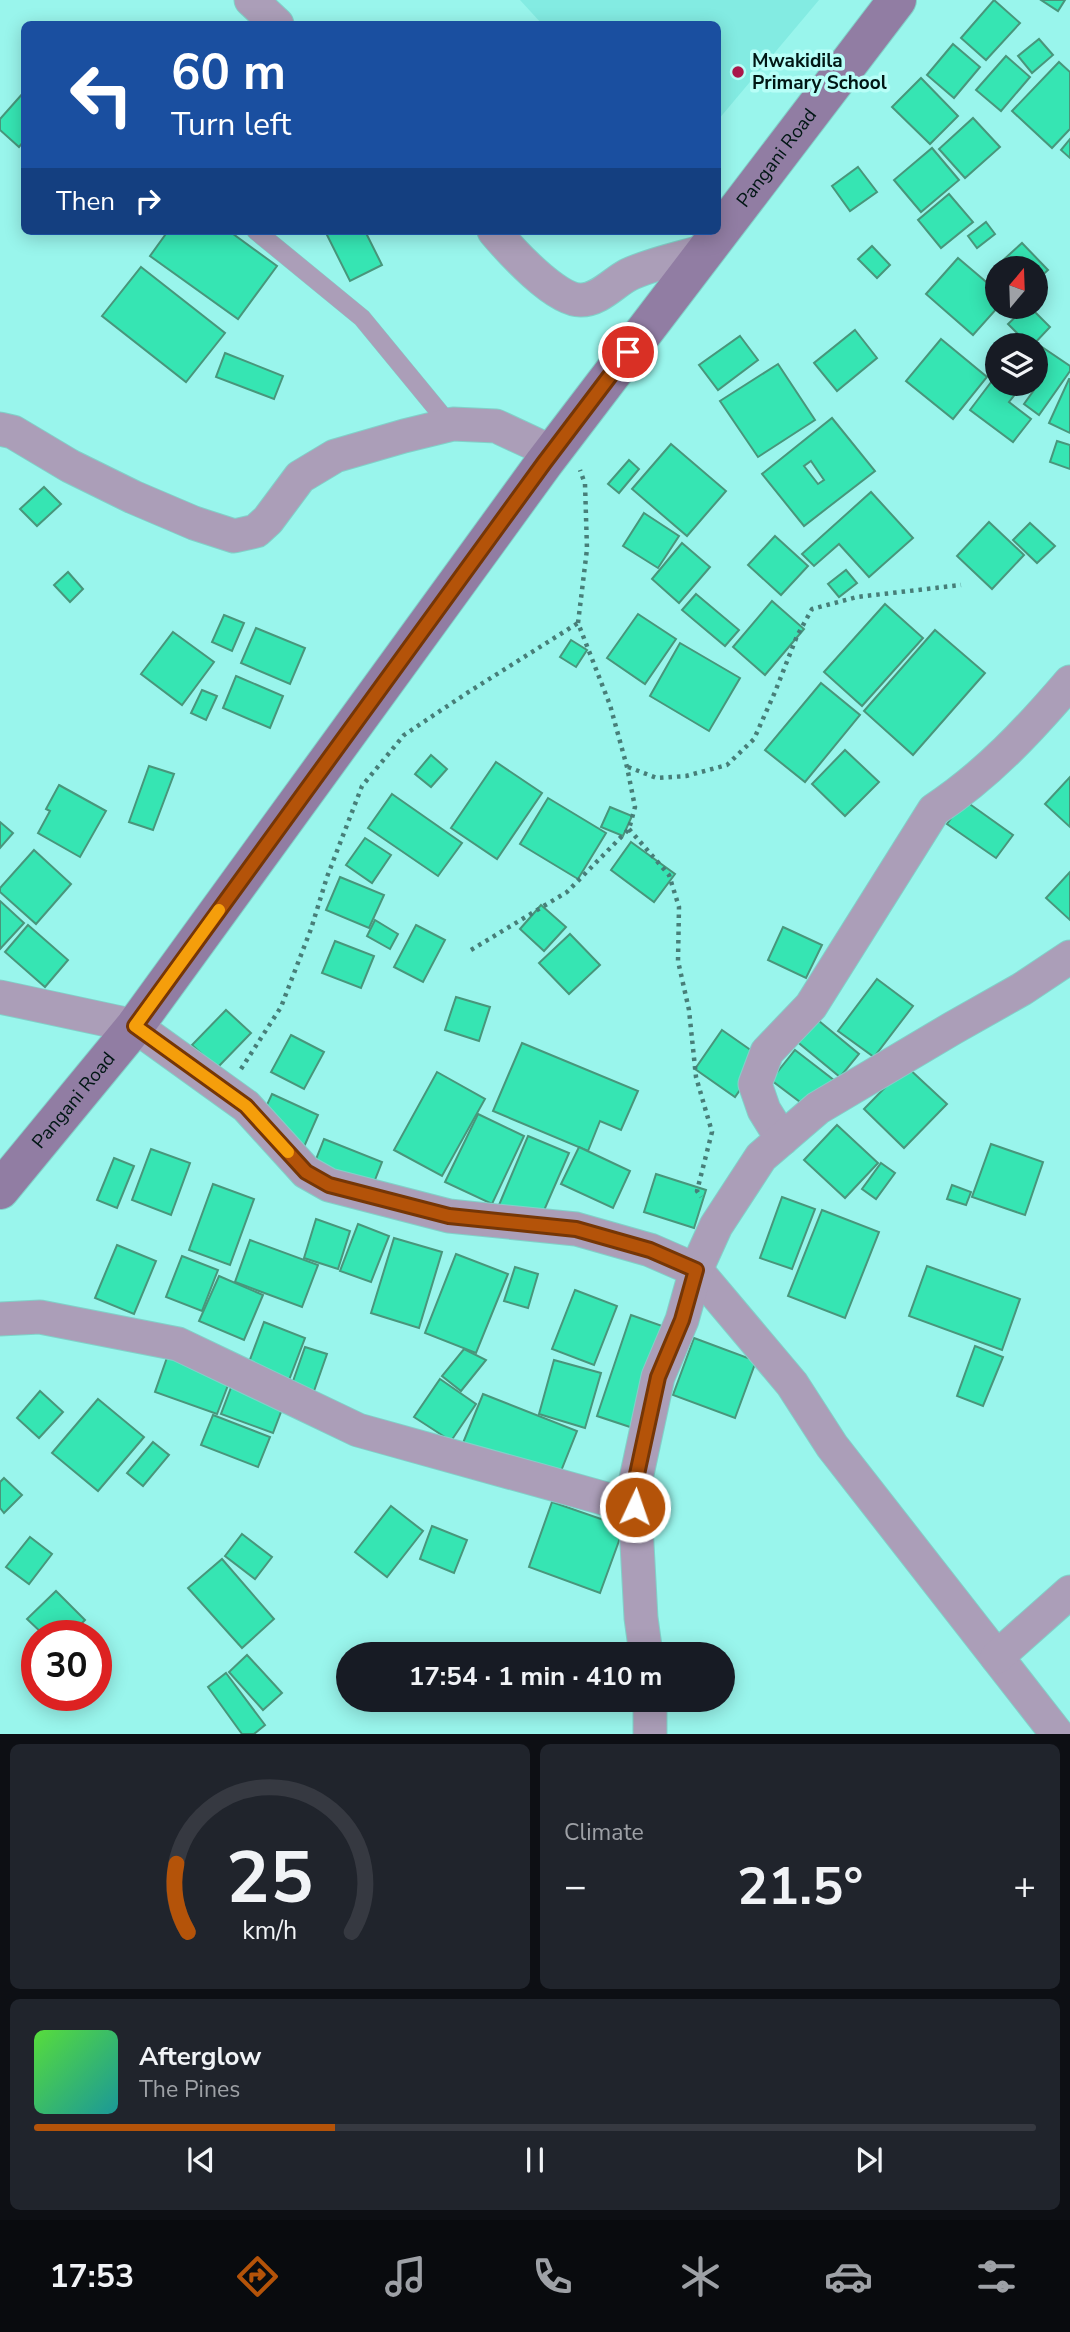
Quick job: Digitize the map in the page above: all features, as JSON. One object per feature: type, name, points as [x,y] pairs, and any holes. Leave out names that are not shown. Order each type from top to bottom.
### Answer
[{"type":"main road","name":"Pangani Road","points":[[721,230],[897,0]]},
{"type":"main road","name":"Pangani Road","points":[[0,1190],[135,1026],[559,443],[717,235]]},
{"type":"street","points":[[251,0],[274,21]]},
{"type":"street","points":[[497,235],[512,253],[557,291],[580,301],[597,295],[629,275],[705,251]]},
{"type":"street","points":[[4,427],[69,466],[132,497],[194,523],[234,536],[256,531],[268,520],[300,477],[335,456],[450,425],[496,426],[559,443]]},
{"type":"street","points":[[782,1139],[764,1110],[755,1084],[767,1052],[811,1006],[934,810],[965,789],[995,763],[1070,682]]},
{"type":"street","points":[[644,1642],[634,1488],[658,1377],[682,1320],[696,1270],[716,1226],[761,1157],[818,1108],[1022,989],[1070,957]]},
{"type":"street","points":[[0,997],[135,1026],[246,1106],[306,1172],[329,1185],[449,1216],[576,1229],[650,1250],[696,1270],[792,1384],[832,1446],[930,1568],[1057,1734]]},
{"type":"street","points":[[0,1320],[40,1317],[178,1344],[358,1430],[635,1507]]},
{"type":"street","points":[[997,1657],[1070,1592]]},
{"type":"street","points":[[650,1712],[650,1734]]},
{"type":"lane","points":[[261,235],[362,318],[450,425]]},
{"type":"path","points":[[471,950],[567,892],[629,829],[635,807],[610,705],[578,623],[587,549],[585,484],[559,443]]},
{"type":"path","points":[[627,767],[657,778],[686,776],[727,765],[754,738],[797,636],[812,609],[857,597],[961,585]]},
{"type":"path","points":[[225,1092],[258,1046],[281,1007],[362,786],[404,735],[578,623]]},
{"type":"path","points":[[629,829],[669,875],[679,907],[678,961],[689,1010],[696,1077],[712,1132],[697,1191],[716,1226]]},
{"type":"shaded area","name":"Mwakidila Primary School","points":[[520,0],[819,0],[721,116],[721,21],[539,21]]},
{"type":"building","points":[[994,0],[1020,23],[986,60],[961,38]]},
{"type":"building","points":[[1041,0],[1065,0],[1058,11]]},
{"type":"building","points":[[1039,39],[1053,55],[1032,73],[1018,56]]},
{"type":"building","points":[[953,44],[980,67],[954,98],[927,75]]},
{"type":"building","points":[[1006,56],[1030,77],[1001,111],[976,90]]},
{"type":"building","points":[[1059,62],[1070,72],[1070,129],[1052,148],[1012,111]]},
{"type":"building","points":[[921,78],[958,116],[930,144],[892,107]]},
{"type":"building","points":[[21,95],[19,147],[0,130],[0,119]]},
{"type":"building","points":[[973,118],[1000,147],[965,178],[939,149]]},
{"type":"building","points":[[1070,139],[1070,158],[1061,150]]},
{"type":"building","points":[[932,148],[959,180],[921,212],[894,180]]},
{"type":"building","points":[[858,167],[877,192],[850,211],[832,186]]},
{"type":"building","points":[[949,194],[973,222],[941,248],[918,220]]},
{"type":"building","points":[[986,222],[995,234],[977,248],[968,236]]},
{"type":"building","points":[[165,235],[234,235],[277,266],[238,319],[150,256]]},
{"type":"building","points":[[327,235],[367,235],[382,265],[350,281]]},
{"type":"building","points":[[1022,243],[1035,256],[1008,256]]},
{"type":"building","points":[[872,246],[890,265],[877,278],[858,259]]},
{"type":"building","points":[[958,258],[985,281],[985,319],[987,319],[973,335],[926,294]]},
{"type":"building","points":[[141,267],[225,333],[186,382],[102,316]]},
{"type":"building","points":[[1013,319],[1042,319],[1050,327],[1044,333],[1017,333],[1008,324]]},
{"type":"building","points":[[855,330],[877,358],[837,391],[814,363]]},
{"type":"building","points":[[740,336],[758,360],[718,390],[699,365]]},
{"type":"building","points":[[941,339],[985,375],[985,379],[953,419],[906,381]]},
{"type":"building","points":[[1048,351],[1070,366],[1070,371],[1039,415],[1024,404],[1030,396],[1048,396]]},
{"type":"building","points":[[225,353],[283,376],[274,399],[216,377]]},
{"type":"building","points":[[778,364],[815,420],[758,457],[720,401]]},
{"type":"building","points":[[1070,379],[1070,433],[1049,423]]},
{"type":"building","points":[[985,390],[985,396],[1014,396],[1009,402],[1031,419],[1013,442],[970,410]]},
{"type":"building","points":[[832,418],[875,471],[804,526],[762,474]],"holes":[[[811,461],[824,480],[818,484],[804,466]]]},
{"type":"building","points":[[1057,441],[1070,445],[1070,469],[1050,462]]},
{"type":"building","points":[[671,444],[726,491],[687,536],[632,489]]},
{"type":"building","points":[[629,460],[639,469],[619,493],[608,484]]},
{"type":"building","points":[[44,487],[61,504],[37,526],[20,509]]},
{"type":"building","points":[[871,492],[913,538],[869,577],[839,544],[814,566],[802,554]]},
{"type":"building","points":[[644,513],[679,536],[658,568],[623,546]]},
{"type":"building","points":[[989,522],[1024,555],[992,589],[957,556]]},
{"type":"building","points":[[1030,523],[1055,546],[1037,563],[1013,540]]},
{"type":"building","points":[[775,536],[808,566],[781,595],[748,565]]},
{"type":"building","points":[[682,543],[710,567],[679,603],[652,579]]},
{"type":"building","points":[[846,570],[857,583],[839,597],[828,584]]},
{"type":"building","points":[[68,572],[83,589],[70,602],[54,585]]},
{"type":"building","points":[[696,594],[739,630],[725,646],[682,610]]},
{"type":"building","points":[[772,601],[804,629],[765,675],[733,647]]},
{"type":"building","points":[[885,604],[923,638],[862,706],[824,672]]},
{"type":"building","points":[[638,614],[676,639],[645,684],[607,658]]},
{"type":"building","points":[[224,615],[244,623],[232,651],[212,642]]},
{"type":"building","points":[[256,628],[305,648],[290,684],[241,663]]},
{"type":"building","points":[[935,630],[985,673],[913,755],[864,711]]},
{"type":"building","points":[[173,632],[214,662],[182,705],[141,674]]},
{"type":"building","points":[[571,640],[587,650],[576,667],[560,657]]},
{"type":"building","points":[[680,643],[740,678],[709,731],[650,696]]},
{"type":"building","points":[[236,676],[283,696],[270,728],[223,708]]},
{"type":"building","points":[[821,683],[860,715],[805,782],[765,750]]},
{"type":"building","points":[[202,690],[217,696],[206,720],[191,713]]},
{"type":"building","points":[[845,750],[879,782],[845,816],[812,784]]},
{"type":"building","points":[[431,755],[447,769],[431,787],[415,774]]},
{"type":"building","points":[[496,762],[542,793],[497,859],[451,828]]},
{"type":"building","points":[[149,766],[174,774],[153,830],[129,822]]},
{"type":"building","points":[[1070,777],[1070,827],[1045,804]]},
{"type":"building","points":[[59,785],[106,811],[80,857],[38,833],[50,811],[46,809]]},
{"type":"building","points":[[392,794],[462,843],[438,876],[368,828]]},
{"type":"building","points":[[548,798],[606,833],[578,879],[520,844]]},
{"type":"building","points":[[964,800],[1013,835],[996,858],[947,824]]},
{"type":"building","points":[[610,807],[632,816],[623,836],[601,827]]},
{"type":"building","points":[[0,822],[13,833],[0,848]]},
{"type":"building","points":[[365,838],[391,855],[372,883],[346,865]]},
{"type":"building","points":[[631,842],[675,874],[654,902],[611,870]]},
{"type":"building","points":[[34,850],[71,884],[36,924],[0,892],[0,888]]},
{"type":"building","points":[[1070,872],[1070,920],[1046,898]]},
{"type":"building","points":[[340,877],[384,895],[369,928],[326,910]]},
{"type":"building","points":[[0,901],[24,923],[0,949]]},
{"type":"building","points":[[541,905],[566,927],[544,951],[520,929]]},
{"type":"building","points":[[375,920],[398,934],[390,949],[367,936]]},
{"type":"building","points":[[28,925],[68,960],[45,987],[5,952]]},
{"type":"building","points":[[416,925],[445,940],[423,982],[394,967]]},
{"type":"building","points":[[783,927],[822,945],[806,978],[768,960]]},
{"type":"building","points":[[570,934],[600,965],[569,994],[539,963]]},
{"type":"building","points":[[335,941],[374,956],[361,988],[322,973]]},
{"type":"building","points":[[877,979],[913,1006],[874,1057],[838,1031]]},
{"type":"building","points":[[456,997],[490,1007],[479,1041],[445,1030]]},
{"type":"building","points":[[802,1007],[859,1054],[840,1077],[783,1030]]},
{"type":"building","points":[[226,1010],[251,1033],[217,1068],[192,1045]]},
{"type":"building","points":[[722,1030],[762,1058],[735,1097],[695,1069]]},
{"type":"building","points":[[291,1035],[324,1052],[304,1089],[271,1072]]},
{"type":"building","points":[[522,1043],[638,1091],[621,1130],[600,1121],[588,1151],[493,1111]]},
{"type":"building","points":[[795,1050],[839,1084],[816,1114],[771,1080]]},
{"type":"building","points":[[906,1066],[947,1104],[904,1148],[864,1109]]},
{"type":"building","points":[[437,1072],[485,1099],[442,1176],[394,1150]]},
{"type":"building","points":[[272,1094],[318,1115],[300,1156],[253,1135]]},
{"type":"building","points":[[478,1114],[524,1136],[492,1204],[445,1182]]},
{"type":"building","points":[[837,1125],[878,1163],[845,1198],[804,1160]]},
{"type":"building","points":[[528,1136],[569,1153],[539,1222],[499,1205]]},
{"type":"building","points":[[324,1139],[382,1162],[369,1195],[311,1172]]},
{"type":"building","points":[[991,1144],[1043,1162],[1025,1215],[972,1197]]},
{"type":"building","points":[[579,1147],[630,1171],[613,1208],[561,1184]]},
{"type":"building","points":[[151,1149],[190,1163],[171,1215],[132,1200]]},
{"type":"building","points":[[114,1158],[134,1166],[117,1208],[97,1200]]},
{"type":"building","points":[[881,1163],[895,1173],[876,1199],[862,1189]]},
{"type":"building","points":[[656,1174],[706,1190],[694,1228],[644,1212]]},
{"type":"building","points":[[213,1184],[254,1199],[230,1265],[189,1250]]},
{"type":"building","points":[[952,1185],[971,1192],[966,1205],[947,1199]]},
{"type":"building","points":[[782,1197],[815,1209],[792,1269],[760,1258]]},
{"type":"building","points":[[822,1210],[879,1232],[845,1318],[788,1296]]},
{"type":"building","points":[[316,1219],[350,1231],[338,1269],[304,1258]]},
{"type":"building","points":[[358,1224],[389,1236],[371,1282],[340,1271]]},
{"type":"building","points":[[394,1238],[442,1252],[419,1328],[371,1313]]},
{"type":"building","points":[[250,1240],[318,1265],[302,1307],[235,1282]]},
{"type":"building","points":[[117,1245],[156,1261],[134,1314],[95,1298]]},
{"type":"building","points":[[456,1254],[508,1274],[476,1353],[425,1333]]},
{"type":"building","points":[[182,1256],[218,1270],[202,1311],[166,1297]]},
{"type":"building","points":[[927,1266],[1020,1299],[1002,1350],[909,1316]]},
{"type":"building","points":[[515,1267],[538,1274],[528,1308],[504,1301]]},
{"type":"building","points":[[219,1276],[263,1295],[244,1340],[199,1321]]},
{"type":"building","points":[[575,1290],[617,1306],[594,1365],[552,1349]]},
{"type":"building","points":[[631,1315],[682,1333],[648,1433],[597,1416]]},
{"type":"building","points":[[264,1322],[305,1338],[286,1388],[245,1373]]},
{"type":"building","points":[[694,1338],[756,1361],[735,1418],[673,1395]]},
{"type":"building","points":[[975,1346],[1003,1357],[983,1406],[957,1396]]},
{"type":"building","points":[[305,1347],[327,1354],[314,1391],[292,1384]]},
{"type":"building","points":[[170,1349],[233,1372],[217,1414],[155,1392]]},
{"type":"building","points":[[464,1349],[486,1360],[461,1391],[442,1376]]},
{"type":"building","points":[[554,1360],[601,1373],[585,1428],[539,1414]]},
{"type":"building","points":[[235,1377],[287,1396],[273,1433],[221,1414]]},
{"type":"building","points":[[440,1379],[476,1404],[451,1441],[414,1417]]},
{"type":"building","points":[[40,1391],[63,1412],[39,1438],[17,1418]]},
{"type":"building","points":[[483,1394],[577,1431],[557,1481],[463,1443]]},
{"type":"building","points":[[98,1399],[144,1437],[98,1491],[52,1453]]},
{"type":"building","points":[[213,1415],[270,1437],[258,1467],[201,1445]]},
{"type":"building","points":[[153,1442],[169,1455],[143,1486],[127,1473]]},
{"type":"building","points":[[4,1478],[22,1495],[4,1513],[0,1508],[0,1482]]},
{"type":"building","points":[[552,1502],[624,1527],[600,1593],[529,1567]]},
{"type":"building","points":[[391,1506],[423,1531],[387,1577],[355,1552]]},
{"type":"building","points":[[432,1526],[467,1540],[454,1573],[420,1559]]},
{"type":"building","points":[[242,1534],[272,1557],[255,1579],[225,1556]]},
{"type":"building","points":[[30,1537],[52,1554],[29,1584],[6,1567]]},
{"type":"building","points":[[222,1559],[274,1619],[242,1648],[188,1588]]},
{"type":"building","points":[[56,1591],[85,1620],[28,1620]]},
{"type":"building","points":[[247,1655],[282,1693],[263,1710],[229,1672]]},
{"type":"building","points":[[226,1673],[265,1725],[254,1734],[242,1734],[208,1687]]},
{"type":"slow traffic","points":[[219,910],[135,1026],[246,1106],[288,1152]]},
{"type":"place","name":"Mwakidila Primary School","points":[[738,72]]},
{"type":"route","points":[[628,352],[544,463],[135,1026],[246,1106],[306,1172],[329,1185],[449,1216],[576,1229],[650,1250],[696,1270],[682,1320],[658,1377],[634,1488],[635,1507]]}]
